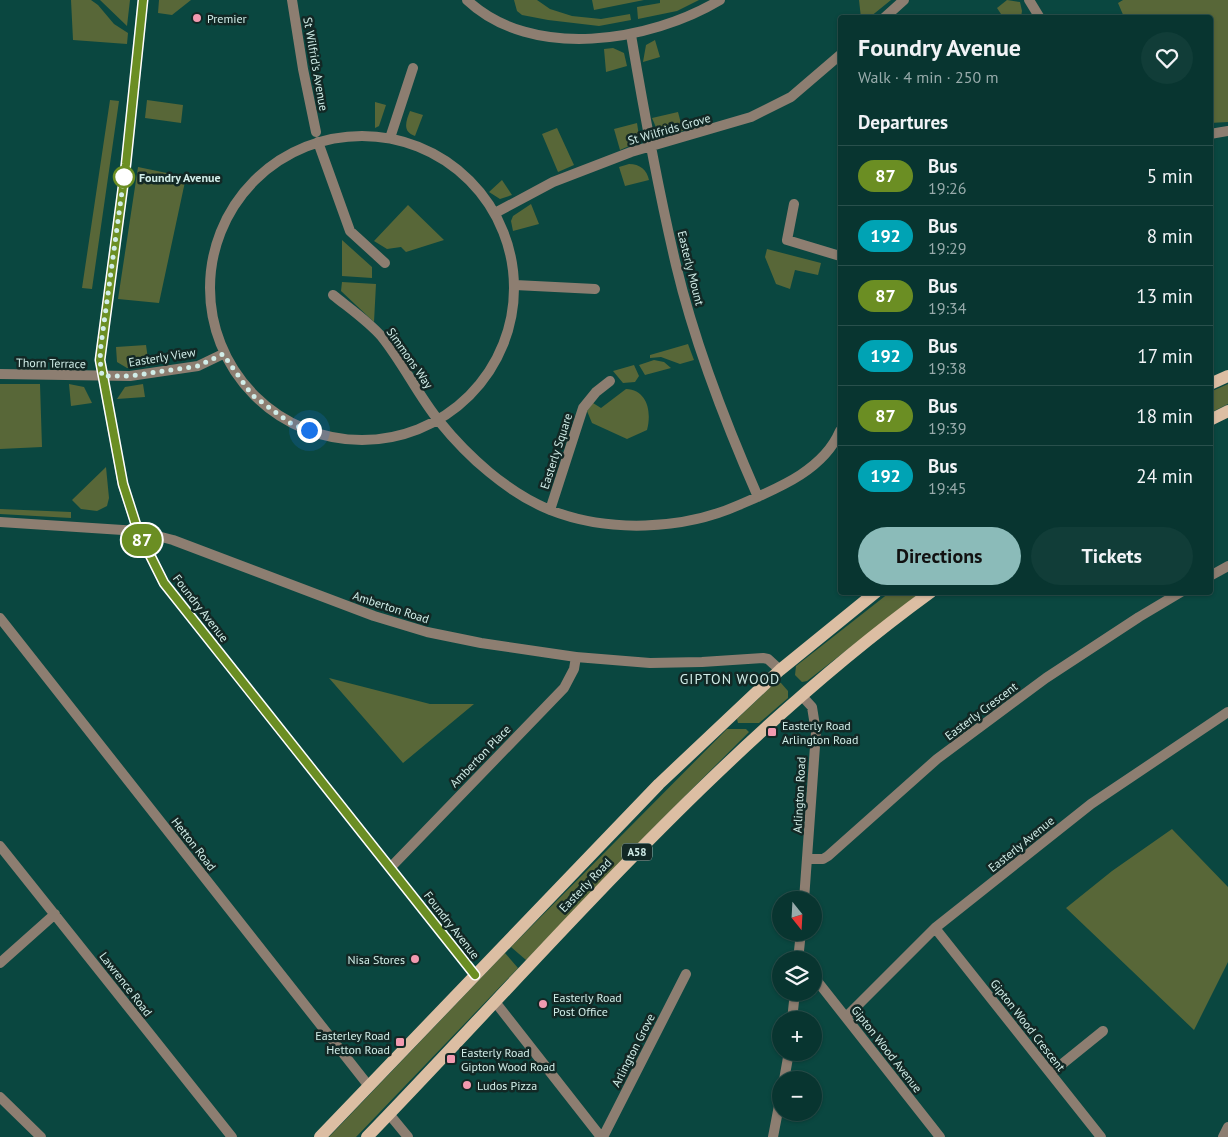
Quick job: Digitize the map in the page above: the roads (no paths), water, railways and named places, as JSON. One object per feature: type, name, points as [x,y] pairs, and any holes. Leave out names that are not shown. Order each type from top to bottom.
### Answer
[{"type":"main road","points":[[1213,383],[1228,376]]},
{"type":"main road","points":[[1213,418],[1228,411]]},
{"type":"main road","name":"Easterly Road","points":[[320,1137],[659,784],[780,670],[872,595]]},
{"type":"main road","name":"Easterly Road","points":[[367,1137],[680,807],[753,738],[883,627],[927,595]]},
{"type":"street","name":"Foundry Avenue","points":[[143,0],[126,164],[100,360],[123,484],[138,531],[164,583],[475,975]]},
{"type":"street","name":"St Wilfrid's Avenue","points":[[292,0],[303,69],[317,137],[350,231],[385,263]]},
{"type":"street","points":[[467,0],[500,22],[547,36],[604,38],[630,35],[680,21],[720,0]]},
{"type":"street","points":[[887,15],[904,0]]},
{"type":"street","points":[[1029,0],[1038,15]]},
{"type":"street","name":"Easterly Mount","points":[[630,35],[650,147],[676,267],[697,338],[728,429],[758,497]]},
{"type":"street","name":"St Wilfrids Grove","points":[[495,213],[553,182],[631,152],[751,117],[790,97],[838,57]]},
{"type":"street","points":[[390,138],[414,68]]},
{"type":"street","points":[[1213,134],[1228,131]]},
{"type":"street","points":[[354,136],[390,138],[422,148],[451,164],[476,186],[495,213],[510,248],[515,285],[510,326],[495,363],[470,396],[438,421],[391,438],[341,440],[293,425],[252,395],[223,354],[209,303],[213,251],[235,203],[271,165],[317,137],[354,136]]},
{"type":"street","points":[[794,204],[787,240],[838,255]]},
{"type":"street","points":[[515,285],[595,289]]},
{"type":"street","name":"Simmons Way","points":[[333,295],[381,336],[438,421],[486,469],[514,490],[550,510],[578,518],[612,524],[648,525],[690,520],[726,511],[758,497],[809,469],[824,455],[838,434]]},
{"type":"street","name":"Easterly View","points":[[102,376],[130,376],[198,366],[223,354]]},
{"type":"street","name":"Thorn Terrace","points":[[0,374],[102,376]]},
{"type":"street","name":"Easterly Square","points":[[550,510],[583,408],[596,392],[610,381]]},
{"type":"street","name":"Amberton Road","points":[[0,522],[138,531],[203,550],[356,609],[426,632],[481,643],[576,657],[650,663],[768,658],[780,670]]},
{"type":"street","points":[[1213,574],[1228,566]]},
{"type":"street","name":"Easterly Crescent","points":[[808,859],[823,859],[828,856],[937,759],[1046,678],[1138,616],[1176,595]]},
{"type":"street","name":"Hetton Road","points":[[0,618],[368,1085]]},
{"type":"street","name":"Amberton Place","points":[[391,867],[564,688],[574,669],[576,657]]},
{"type":"street","name":"Arlington Road","points":[[802,696],[812,707],[816,732],[805,891]]},
{"type":"street","name":"Easterly Avenue","points":[[846,1017],[935,928],[1091,804],[1228,712]]},
{"type":"street","name":"Lawrence Road","points":[[0,846],[232,1137]]},
{"type":"street","points":[[0,963],[12,949],[55,914]]},
{"type":"street","name":"Gipton Wood Crescent","points":[[935,928],[1101,1137]]},
{"type":"street","name":"Arlington Grove","points":[[602,1137],[686,974]]},
{"type":"street","name":"Gipton Wood Avenue","points":[[822,987],[940,1137]]},
{"type":"street","points":[[496,1003],[602,1137]]},
{"type":"street","points":[[1051,1073],[1103,1031]]},
{"type":"street","points":[[0,1096],[41,1137]]},
{"type":"street","points":[[389,1114],[408,1137]]},
{"type":"street","points":[[773,1137],[776,1121]]},
{"type":"street","points":[[1223,1137],[1228,1127]]},
{"type":"place","name":"Premier","points":[[197,18]]},
{"type":"place","name":"Foundry Avenue","points":[[124,177]]},
{"type":"place","name":"Easterly Road Arlington Road","points":[[772,732]]},
{"type":"place","name":"Nisa Stores","points":[[415,959]]},
{"type":"place","name":"Easterly Road Post Office","points":[[543,1004]]},
{"type":"place","name":"Easterley Road Hetton Road","points":[[400,1042]]},
{"type":"place","name":"Easterly Road Gipton Wood Road","points":[[451,1059]]},
{"type":"place","name":"Ludos Pizza","points":[[467,1085]]},
{"type":"district","name":"GIPTON WOOD","points":[[730,679]]}]
